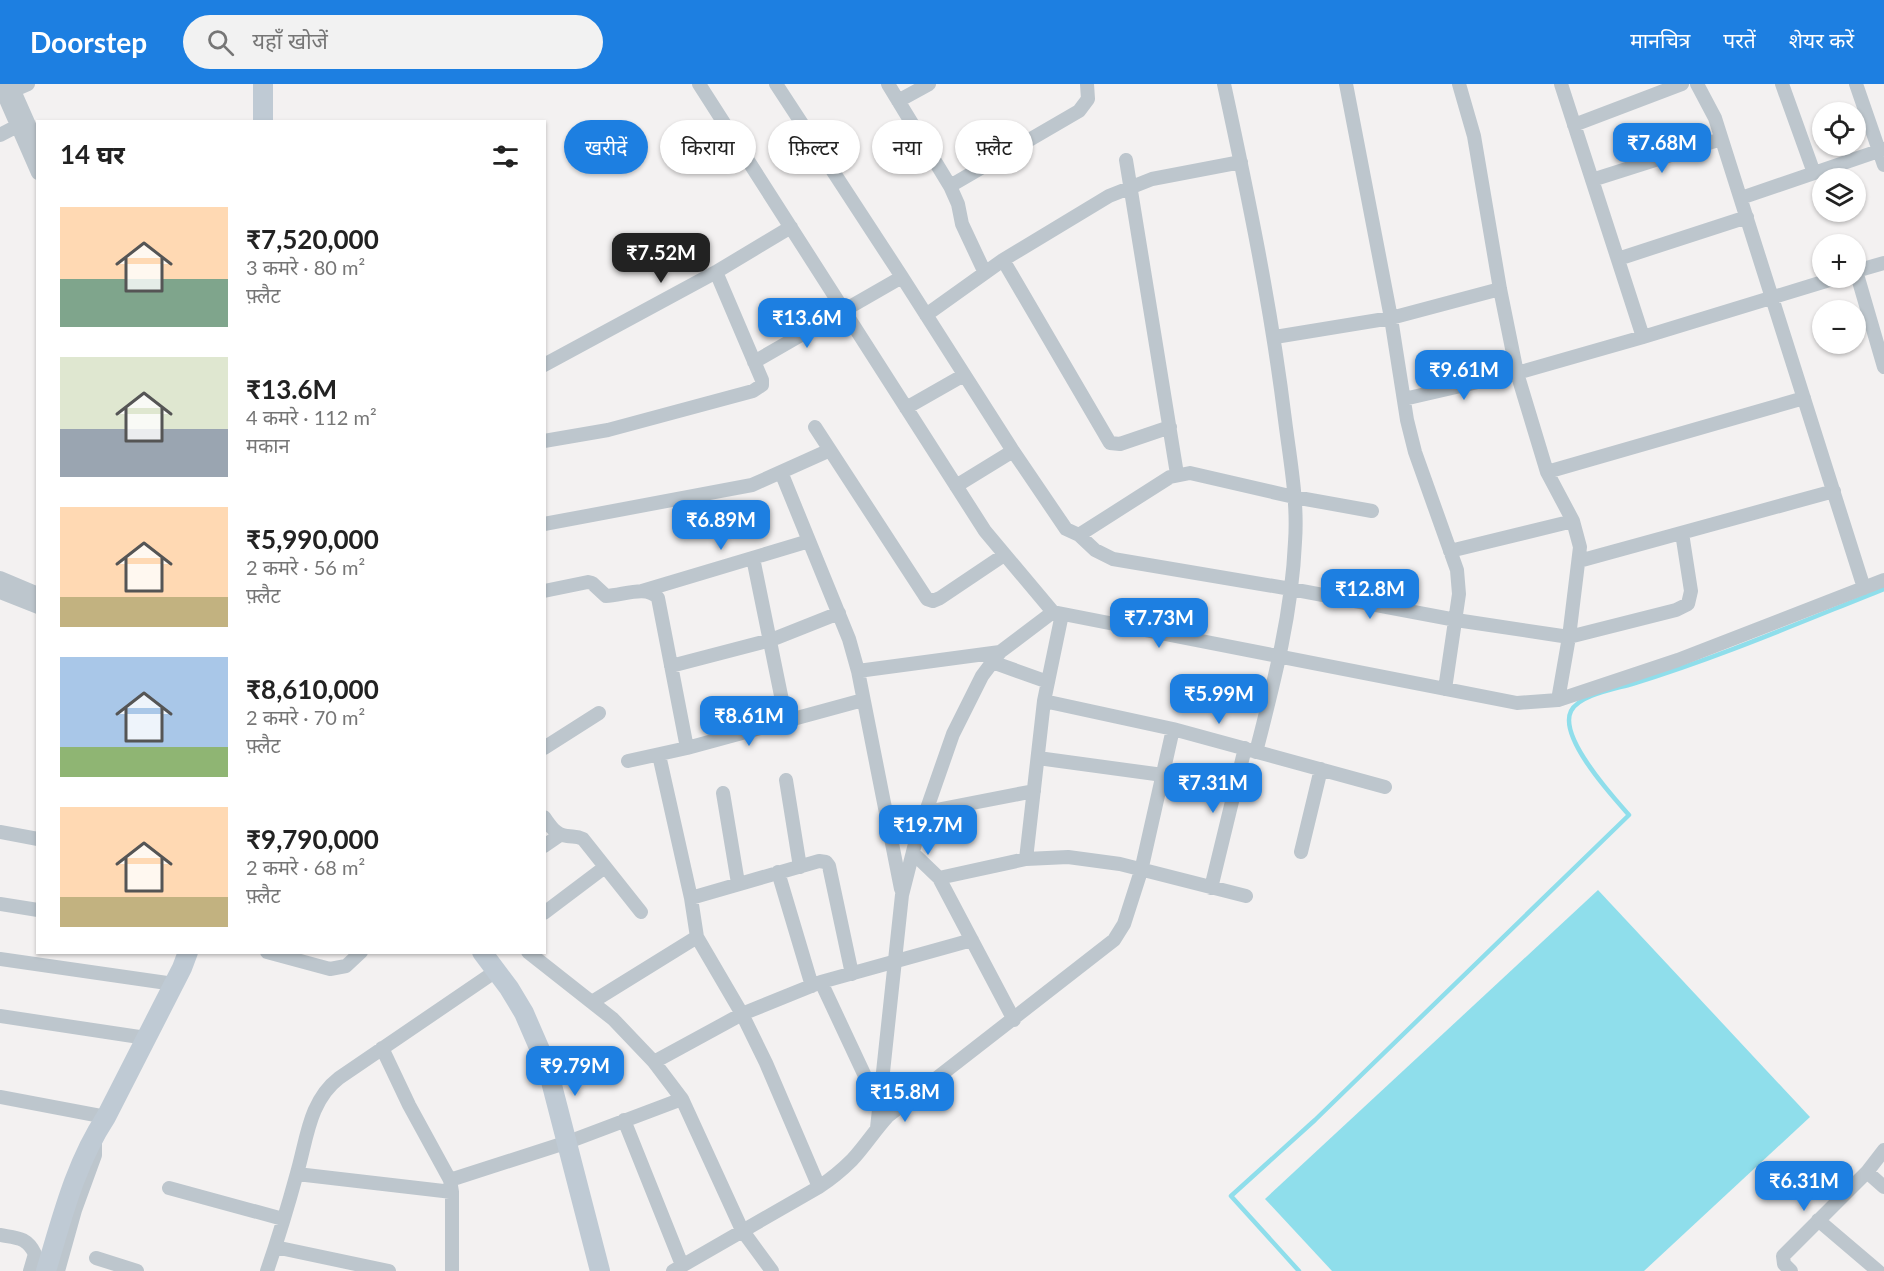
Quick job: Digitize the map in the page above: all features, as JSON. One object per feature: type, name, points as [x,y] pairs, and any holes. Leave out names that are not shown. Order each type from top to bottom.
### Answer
[{"type":"main road","points":[[262,84],[263,120]]},
{"type":"main road","points":[[46,1271],[72,1182],[93,1136],[106,1117],[187,954]]},
{"type":"main road","points":[[483,954],[509,988],[536,1038],[547,1066],[600,1271]]},
{"type":"street","points":[[28,84],[7,89],[22,123],[36,167]]},
{"type":"street","points":[[699,84],[985,531],[1058,613],[1517,703],[1558,700],[1678,660],[1884,580]]},
{"type":"street","points":[[776,84],[1013,452],[1066,529],[1079,535],[1095,550],[1113,559],[1569,638],[1688,604],[1691,591],[1682,533]]},
{"type":"street","points":[[888,84],[950,186],[958,204],[962,224],[985,273]]},
{"type":"street","points":[[898,101],[928,84]]},
{"type":"street","points":[[950,186],[1079,111],[1088,99],[1087,84]]},
{"type":"street","points":[[1211,888],[1281,657],[1295,543],[1294,497],[1275,338],[1224,84]]},
{"type":"street","points":[[1346,84],[1415,452],[1457,570],[1459,594],[1445,689]]},
{"type":"street","points":[[1459,84],[1474,136],[1500,290],[1517,373],[1547,472],[1573,521],[1580,547],[1569,638],[1558,700]]},
{"type":"street","points":[[1561,84],[1643,337]]},
{"type":"street","points":[[1574,125],[1682,84]]},
{"type":"street","points":[[1697,84],[1715,118],[1722,139],[1864,588]]},
{"type":"street","points":[[1782,84],[1812,168]]},
{"type":"street","points":[[1856,84],[1882,150],[1884,165]]},
{"type":"street","points":[[0,135],[22,123]]},
{"type":"street","points":[[22,123],[36,143]]},
{"type":"street","points":[[1592,180],[1722,139]]},
{"type":"street","points":[[1829,168],[1882,150]]},
{"type":"street","points":[[1126,160],[1177,474]]},
{"type":"street","points":[[926,315],[1003,260],[1109,196],[1152,179],[1241,162]]},
{"type":"street","points":[[1741,198],[1812,174]]},
{"type":"street","points":[[1618,259],[1747,217]]},
{"type":"street","points":[[546,364],[716,272],[790,227]]},
{"type":"street","points":[[1003,260],[1110,443],[1120,444],[1170,427]]},
{"type":"street","points":[[1866,268],[1884,262]]},
{"type":"street","points":[[546,441],[608,430],[753,391],[762,385],[762,380],[716,272]]},
{"type":"street","points":[[754,362],[902,277]]},
{"type":"street","points":[[1404,399],[1517,373],[1812,285]]},
{"type":"street","points":[[1861,288],[1884,367]]},
{"type":"street","points":[[1275,338],[1391,318],[1500,290]]},
{"type":"street","points":[[906,408],[964,375]]},
{"type":"street","points":[[1547,472],[1804,398]]},
{"type":"street","points":[[815,427],[927,599],[933,601],[940,598],[1005,555]]},
{"type":"street","points":[[546,522],[752,484],[830,450]]},
{"type":"street","points":[[957,486],[1013,452]]},
{"type":"street","points":[[781,472],[849,639],[858,671],[902,895]]},
{"type":"street","points":[[1079,535],[1177,474],[1190,473],[1372,512]]},
{"type":"street","points":[[1579,561],[1834,491]]},
{"type":"street","points":[[1450,551],[1573,521]]},
{"type":"street","points":[[546,591],[588,582],[606,596],[642,591],[809,541]]},
{"type":"street","points":[[753,558],[786,720]]},
{"type":"street","points":[[0,578],[36,593]]},
{"type":"street","points":[[642,591],[650,592],[657,598],[687,748]]},
{"type":"street","points":[[0,592],[36,606]]},
{"type":"street","points":[[671,666],[771,639],[839,613]]},
{"type":"street","points":[[877,1128],[902,895],[912,853],[926,812],[954,734],[982,675],[996,657],[1058,613]]},
{"type":"street","points":[[1026,859],[1044,701],[1058,613]]},
{"type":"street","points":[[858,671],[996,657],[1048,682]]},
{"type":"street","points":[[628,761],[687,748],[863,700]]},
{"type":"street","points":[[1044,701],[1173,729],[1385,787]]},
{"type":"street","points":[[546,747],[599,713]]},
{"type":"street","points":[[624,1120],[678,1268],[819,1187],[851,1160],[877,1128],[899,1108],[1114,940],[1124,924],[1141,871],[1173,729]]},
{"type":"street","points":[[659,755],[691,898],[697,937],[742,1014],[766,1063],[819,1187]]},
{"type":"street","points":[[1038,758],[1163,775]]},
{"type":"street","points":[[1301,852],[1321,770]]},
{"type":"street","points":[[786,780],[800,867]]},
{"type":"street","points":[[926,812],[1034,791]]},
{"type":"street","points":[[723,793],[738,883]]},
{"type":"street","points":[[546,820],[560,835],[578,836],[583,839],[641,912]]},
{"type":"street","points":[[0,832],[36,839]]},
{"type":"street","points":[[546,845],[560,835]]},
{"type":"street","points":[[912,853],[939,878],[1014,1020]]},
{"type":"street","points":[[939,878],[1026,859],[1068,857],[1120,864],[1246,896]]},
{"type":"street","points":[[691,898],[738,883],[824,861],[829,866],[852,974]]},
{"type":"street","points":[[546,911],[605,867]]},
{"type":"street","points":[[778,872],[817,984],[879,1106]]},
{"type":"street","points":[[0,904],[36,910]]},
{"type":"street","points":[[592,1002],[697,937]]},
{"type":"street","points":[[654,1062],[742,1014],[817,984],[972,940]]},
{"type":"street","points":[[274,954],[330,969],[346,966],[359,954]]},
{"type":"street","points":[[531,954],[613,1020],[654,1062],[682,1099],[742,1230],[772,1271]]},
{"type":"street","points":[[0,959],[174,984]]},
{"type":"street","points":[[267,1271],[313,1113],[321,1096],[339,1078],[496,971]]},
{"type":"street","points":[[0,1016],[146,1038]]},
{"type":"street","points":[[382,1048],[451,1186],[452,1271]]},
{"type":"street","points":[[0,1097],[106,1117]]},
{"type":"street","points":[[297,1174],[451,1186],[682,1099]]},
{"type":"street","points":[[58,1271],[75,1210],[95,1155],[93,1136]]},
{"type":"street","points":[[1791,1271],[1782,1261],[1784,1256],[1867,1172],[1884,1150]]},
{"type":"street","points":[[1867,1172],[1884,1187]]},
{"type":"street","points":[[169,1188],[283,1219]]},
{"type":"street","points":[[1818,1221],[1868,1268]]},
{"type":"street","points":[[0,1235],[23,1239],[31,1245],[35,1254],[30,1271]]},
{"type":"street","points":[[275,1247],[389,1271]]},
{"type":"street","points":[[96,1258],[137,1271]]},
{"type":"water","points":[[1598,890],[1810,1117],[1644,1271],[1332,1271],[1265,1199]]},
{"type":"waterway","points":[[1299,1271],[1231,1196],[1315,1120],[1629,815],[1589,766],[1572,736],[1569,722],[1575,705],[1598,693],[1696,663],[1884,589]]}]
